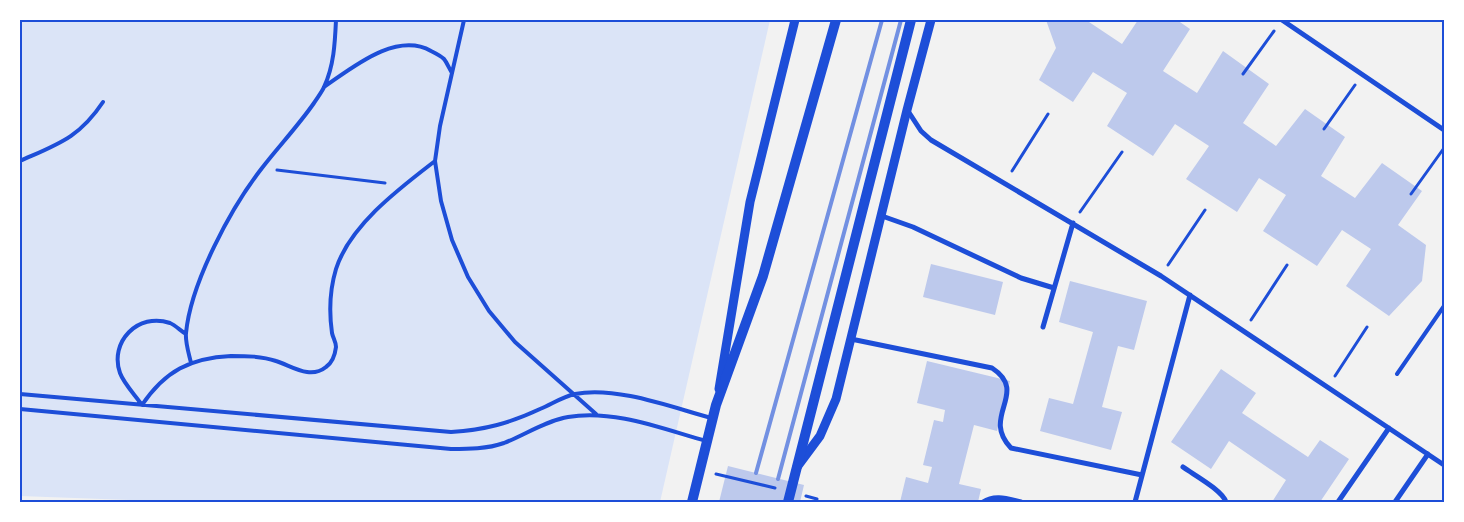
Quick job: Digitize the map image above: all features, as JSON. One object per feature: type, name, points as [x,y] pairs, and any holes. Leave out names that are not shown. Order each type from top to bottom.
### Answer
[{"type":"main road","points":[[692,502],[716,405],[763,276],[836,20]]},
{"type":"main road","points":[[788,502],[911,20]]},
{"type":"street","points":[[716,405],[750,202],[795,20]]},
{"type":"street","points":[[796,469],[829,418],[836,399],[931,20]]},
{"type":"street","points":[[1282,20],[1444,130]]},
{"type":"street","points":[[907,110],[921,131],[930,140],[1005,182],[1161,276],[1444,465]]},
{"type":"street","points":[[882,216],[912,227],[1021,278],[1054,288]]},
{"type":"street","points":[[1043,327],[1073,223]]},
{"type":"street","points":[[1135,502],[1190,295]]},
{"type":"street","points":[[851,339],[992,368],[1001,374],[1007,384],[1007,395],[1000,421],[1000,431],[1004,441],[1011,448],[1142,476]]},
{"type":"street","points":[[1338,502],[1389,428]]},
{"type":"street","points":[[1395,502],[1428,454]]},
{"type":"street","points":[[1183,467],[1218,492],[1225,498],[1226,502]]},
{"type":"street","points":[[983,502],[989,498],[1021,502]]},
{"type":"lane","points":[[191,363],[186,334],[193,302],[205,269],[225,226],[262,168],[290,135],[324,87],[335,50],[336,20]]},
{"type":"lane","points":[[464,20],[440,126],[435,161],[441,201],[452,240],[468,277],[490,311],[515,342],[576,394],[596,414]]},
{"type":"lane","points":[[324,87],[354,66],[386,49],[406,44],[426,48],[443,58],[452,73]]},
{"type":"lane","points":[[20,161],[79,132],[103,102]]},
{"type":"lane","points":[[142,405],[151,392],[176,370],[191,363],[217,357],[246,356],[275,360],[302,372],[314,372],[326,367],[334,358],[336,346],[332,334],[330,300],[336,268],[352,238],[374,214],[404,185],[435,161]]},
{"type":"lane","points":[[1397,374],[1444,306]]},
{"type":"lane","points":[[142,405],[120,374],[117,356],[122,339],[135,326],[153,320],[171,323],[186,334]]},
{"type":"lane","points":[[20,394],[451,432],[474,431],[496,427],[542,409],[559,399],[576,394],[595,392],[615,393],[712,419]]},
{"type":"lane","points":[[20,409],[459,449],[476,449],[502,444],[545,424],[567,417],[596,414],[660,428],[706,442]]},
{"type":"path","points":[[1243,74],[1276,28]]},
{"type":"path","points":[[1324,129],[1362,74]]},
{"type":"path","points":[[1005,182],[1048,114]]},
{"type":"path","points":[[1410,194],[1444,148]]},
{"type":"path","points":[[1073,223],[1122,152]]},
{"type":"path","points":[[262,168],[404,185]]},
{"type":"path","points":[[1161,276],[1205,210]]},
{"type":"path","points":[[1244,331],[1287,265]]},
{"type":"path","points":[[1327,387],[1367,327]]},
{"type":"path","points":[[708,472],[782,490]]},
{"type":"path","points":[[799,494],[816,499],[816,502]]},
{"type":"shaded area","points":[[20,20],[770,20],[660,502],[185,502],[20,496]]},
{"type":"building","points":[[1046,20],[1090,20],[1089,22],[1122,44],[1138,20],[1177,20],[1190,29],[1163,71],[1197,93],[1223,51],[1269,84],[1243,123],[1276,146],[1305,109],[1345,137],[1321,176],[1355,198],[1382,163],[1422,191],[1398,225],[1426,245],[1422,281],[1389,316],[1346,286],[1371,249],[1342,230],[1317,266],[1263,231],[1286,195],[1259,178],[1237,212],[1186,179],[1209,146],[1175,124],[1153,156],[1107,126],[1127,93],[1093,72],[1073,102],[1039,80],[1056,48]]},
{"type":"building","points":[[931,264],[1003,282],[995,315],[923,297]]},
{"type":"building","points":[[1070,281],[1147,301],[1134,350],[1118,346],[1102,407],[1122,412],[1111,450],[1040,431],[1049,398],[1073,404],[1093,332],[1059,322]]},
{"type":"building","points":[[927,361],[1010,381],[997,431],[974,425],[959,484],[981,489],[978,502],[900,502],[906,477],[928,483],[932,467],[923,465],[934,420],[943,422],[945,410],[917,403]]},
{"type":"building","points":[[1221,369],[1256,393],[1242,413],[1308,457],[1320,440],[1349,459],[1320,502],[1272,502],[1286,480],[1229,441],[1211,469],[1171,442]]},
{"type":"building","points":[[728,466],[804,485],[800,502],[719,502]]},
{"type":"railway","points":[[756,473],[882,20]]},
{"type":"railway","points":[[778,479],[901,20]]}]
